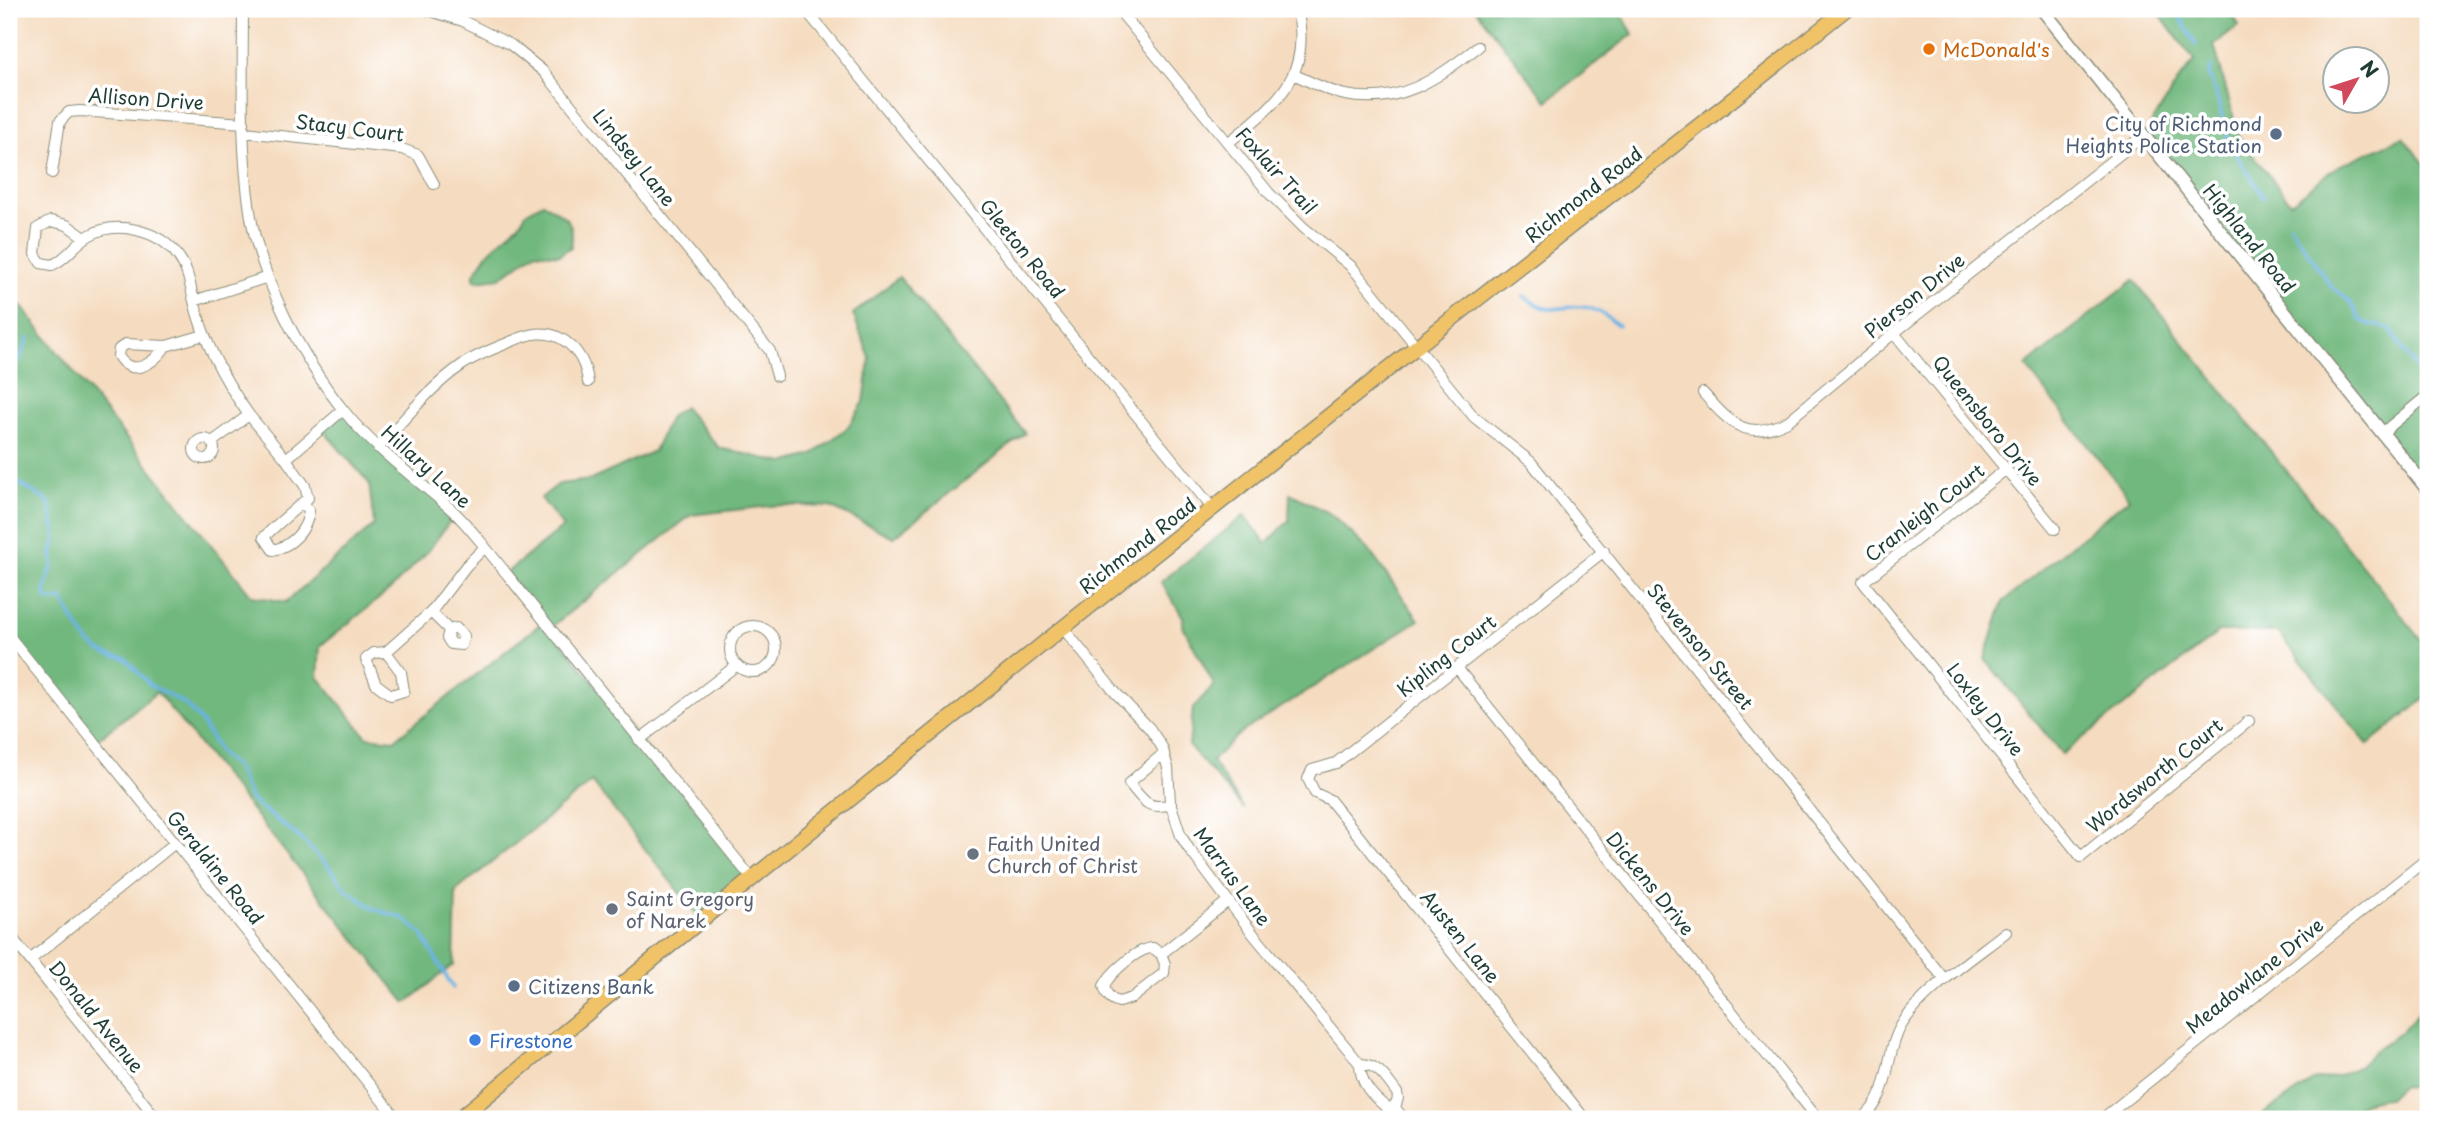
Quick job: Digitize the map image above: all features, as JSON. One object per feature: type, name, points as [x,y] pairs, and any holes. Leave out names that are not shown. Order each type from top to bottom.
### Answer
[{"type":"main road","name":"Richmond Road","points":[[459,1119],[964,706],[1846,9]]},
{"type":"street","name":"Hillary Lane","points":[[243,9],[244,128],[250,212],[268,277],[302,349],[344,410],[378,448],[456,513],[485,547],[753,880]]},
{"type":"street","name":"Lindsey Lane","points":[[424,9],[463,20],[511,45],[544,72],[770,351],[777,376]]},
{"type":"street","name":"Gleeton Road","points":[[805,9],[1213,509]]},
{"type":"street","name":"Foxlair Trail","points":[[1118,9],[1269,194],[1304,228],[1352,267],[1417,346]]},
{"type":"street","points":[[1228,143],[1272,106],[1295,75],[1301,54],[1301,30],[1297,9]]},
{"type":"street","name":"Highland Road","points":[[2042,9],[2428,491]]},
{"type":"street","points":[[1295,75],[1345,94],[1365,97],[1391,96],[1431,82],[1478,47]]},
{"type":"street","name":"Allison Drive","points":[[52,173],[61,121],[69,112],[244,128]]},
{"type":"street","name":"Stacy Court","points":[[244,128],[402,149],[418,155],[434,184]]},
{"type":"street","name":"Pierson Drive","points":[[1703,393],[1724,417],[1749,431],[1772,429],[1788,421],[1894,332],[2144,135]]},
{"type":"street","points":[[85,238],[67,225],[51,221],[38,229],[35,254],[41,263],[52,265],[85,238],[104,230],[129,228],[153,236],[177,254],[186,270],[204,335],[220,371],[249,415],[305,486],[308,498],[303,502],[264,537],[273,550],[284,547],[305,527],[309,511],[303,502]]},
{"type":"street","points":[[194,301],[268,277]]},
{"type":"street","name":"Queensboro Drive","points":[[1894,332],[2054,529]]},
{"type":"street","points":[[378,448],[463,364],[531,333],[550,334],[568,344],[582,360],[588,382]]},
{"type":"street","points":[[166,346],[204,335]]},
{"type":"street","name":"Stevenson Street","points":[[1417,346],[1474,417],[1531,461],[1945,980]]},
{"type":"street","points":[[2382,433],[2425,398]]},
{"type":"street","points":[[286,459],[344,410]]},
{"type":"street","points":[[212,442],[249,415]]},
{"type":"street","name":"Cranleigh Court","points":[[1863,582],[2005,470]]},
{"type":"street","points":[[386,652],[401,672],[404,691],[391,695],[376,684],[366,659],[374,653],[386,652],[430,612],[466,566],[485,547]]},
{"type":"street","name":"Kipling Court","points":[[1307,779],[1312,770],[1336,764],[1604,551]]},
{"type":"street","name":"Loxley Drive","points":[[1863,582],[2081,857]]},
{"type":"street","points":[[430,612],[449,630]]},
{"type":"street","points":[[753,626],[769,633],[776,648],[769,666],[761,671],[751,672],[737,665],[730,649],[737,633],[753,626]]},
{"type":"street","name":"Marrus Lane","points":[[1063,628],[1114,691],[1150,729],[1164,753],[1171,804],[1185,843],[1327,1026],[1360,1064],[1377,1068],[1397,1093],[1395,1108],[1386,1107],[1367,1087],[1360,1076],[1360,1064]]},
{"type":"street","name":"Geraldine Road","points":[[9,636],[397,1119]]},
{"type":"street","points":[[639,740],[737,665]]},
{"type":"street","name":"Dickens Drive","points":[[1458,669],[1818,1119]]},
{"type":"street","name":"Wordsworth Court","points":[[2081,857],[2249,721]]},
{"type":"street","points":[[1164,753],[1129,783],[1151,807],[1171,804]]},
{"type":"street","name":"Austen Lane","points":[[1307,779],[1315,793],[1330,800],[1585,1119]]},
{"type":"street","points":[[30,960],[175,843]]},
{"type":"street","name":"Meadowlane Drive","points":[[2102,1119],[2428,858]]},
{"type":"street","points":[[1161,954],[1228,901]]},
{"type":"street","points":[[1862,1119],[1878,1097],[1889,1069],[1892,1046],[1902,1025],[1945,980],[2006,932]]},
{"type":"street","name":"Donald Avenue","points":[[9,934],[157,1119]]},
{"type":"street","points":[[1153,948],[1161,954],[1165,964],[1164,973],[1132,998],[1119,1002],[1105,992],[1104,986],[1110,976],[1142,950],[1153,948]]},
{"type":"street","points":[[1395,1108],[1404,1119]]},
{"type":"green space","points":[[1475,9],[1619,9],[1633,34],[1547,101]]},
{"type":"green space","points":[[2155,9],[2230,9],[2239,26],[2214,45],[2239,137],[2291,203],[2336,167],[2403,137],[2428,168],[2428,490],[2144,135],[2179,80],[2195,61]]},
{"type":"green space","points":[[543,203],[567,219],[572,230],[571,247],[559,255],[535,252],[500,278],[477,281],[474,279],[474,274],[489,252],[519,224],[527,212]]},
{"type":"green space","points":[[899,277],[1025,433],[894,537],[830,507],[779,505],[691,515],[550,628],[753,880],[702,921],[592,782],[456,891],[454,964],[406,1003],[157,692],[94,742],[9,636],[9,291],[252,596],[286,602],[374,525],[369,483],[322,429],[343,410],[456,513],[428,551],[391,589],[320,646],[318,677],[367,737],[394,740],[544,621],[506,573],[563,527],[541,498],[559,484],[591,480],[654,451],[670,417],[684,407],[719,448],[784,463],[812,455],[847,428],[864,402],[870,358],[853,314]]},
{"type":"green space","points":[[2134,280],[2428,648],[2428,696],[2368,745],[2278,632],[2219,632],[2062,754],[1985,659],[2003,602],[2129,498],[2026,366]]},
{"type":"green space","points":[[1290,493],[1332,515],[1368,549],[1419,620],[1239,734],[1212,761],[1244,809],[1189,746],[1193,708],[1214,685],[1183,626],[1183,617],[1161,582],[1245,515],[1266,544],[1289,521]]},
{"type":"green space","points":[[2428,1002],[2428,1089],[2401,1086],[2389,1098],[2363,1103],[2343,1119],[2260,1119],[2263,1114],[2313,1081],[2338,1076],[2358,1067],[2379,1047],[2401,1032]]},
{"type":"waterway","points":[[2175,9],[2196,45]]},
{"type":"waterway","points":[[2211,67],[2209,76],[2229,144],[2264,197]]},
{"type":"waterway","points":[[2289,224],[2332,288],[2349,301],[2360,320],[2389,328],[2428,386]]},
{"type":"waterway","points":[[1524,296],[1548,309],[1593,309],[1618,325]]},
{"type":"waterway","points":[[9,371],[20,359],[28,338]]},
{"type":"waterway","points":[[9,473],[14,480],[49,502],[56,537],[53,564],[45,588],[46,598],[53,601],[62,599],[79,630],[92,645],[111,655],[125,658],[150,685],[185,704],[202,723],[221,755],[237,768],[251,800],[299,837],[347,890],[374,909],[403,918],[421,933],[453,988]]},
{"type":"place","name":"McDonald's","points":[[1929,49]]},
{"type":"place","name":"City of Richmond Heights Police Station","points":[[2276,134]]},
{"type":"place","name":"Faith United Church of Christ","points":[[973,854]]},
{"type":"place","name":"Saint Gregory of Narek","points":[[612,909]]},
{"type":"place","name":"Citizens Bank","points":[[514,986]]},
{"type":"place","name":"Firestone","points":[[475,1040]]}]
